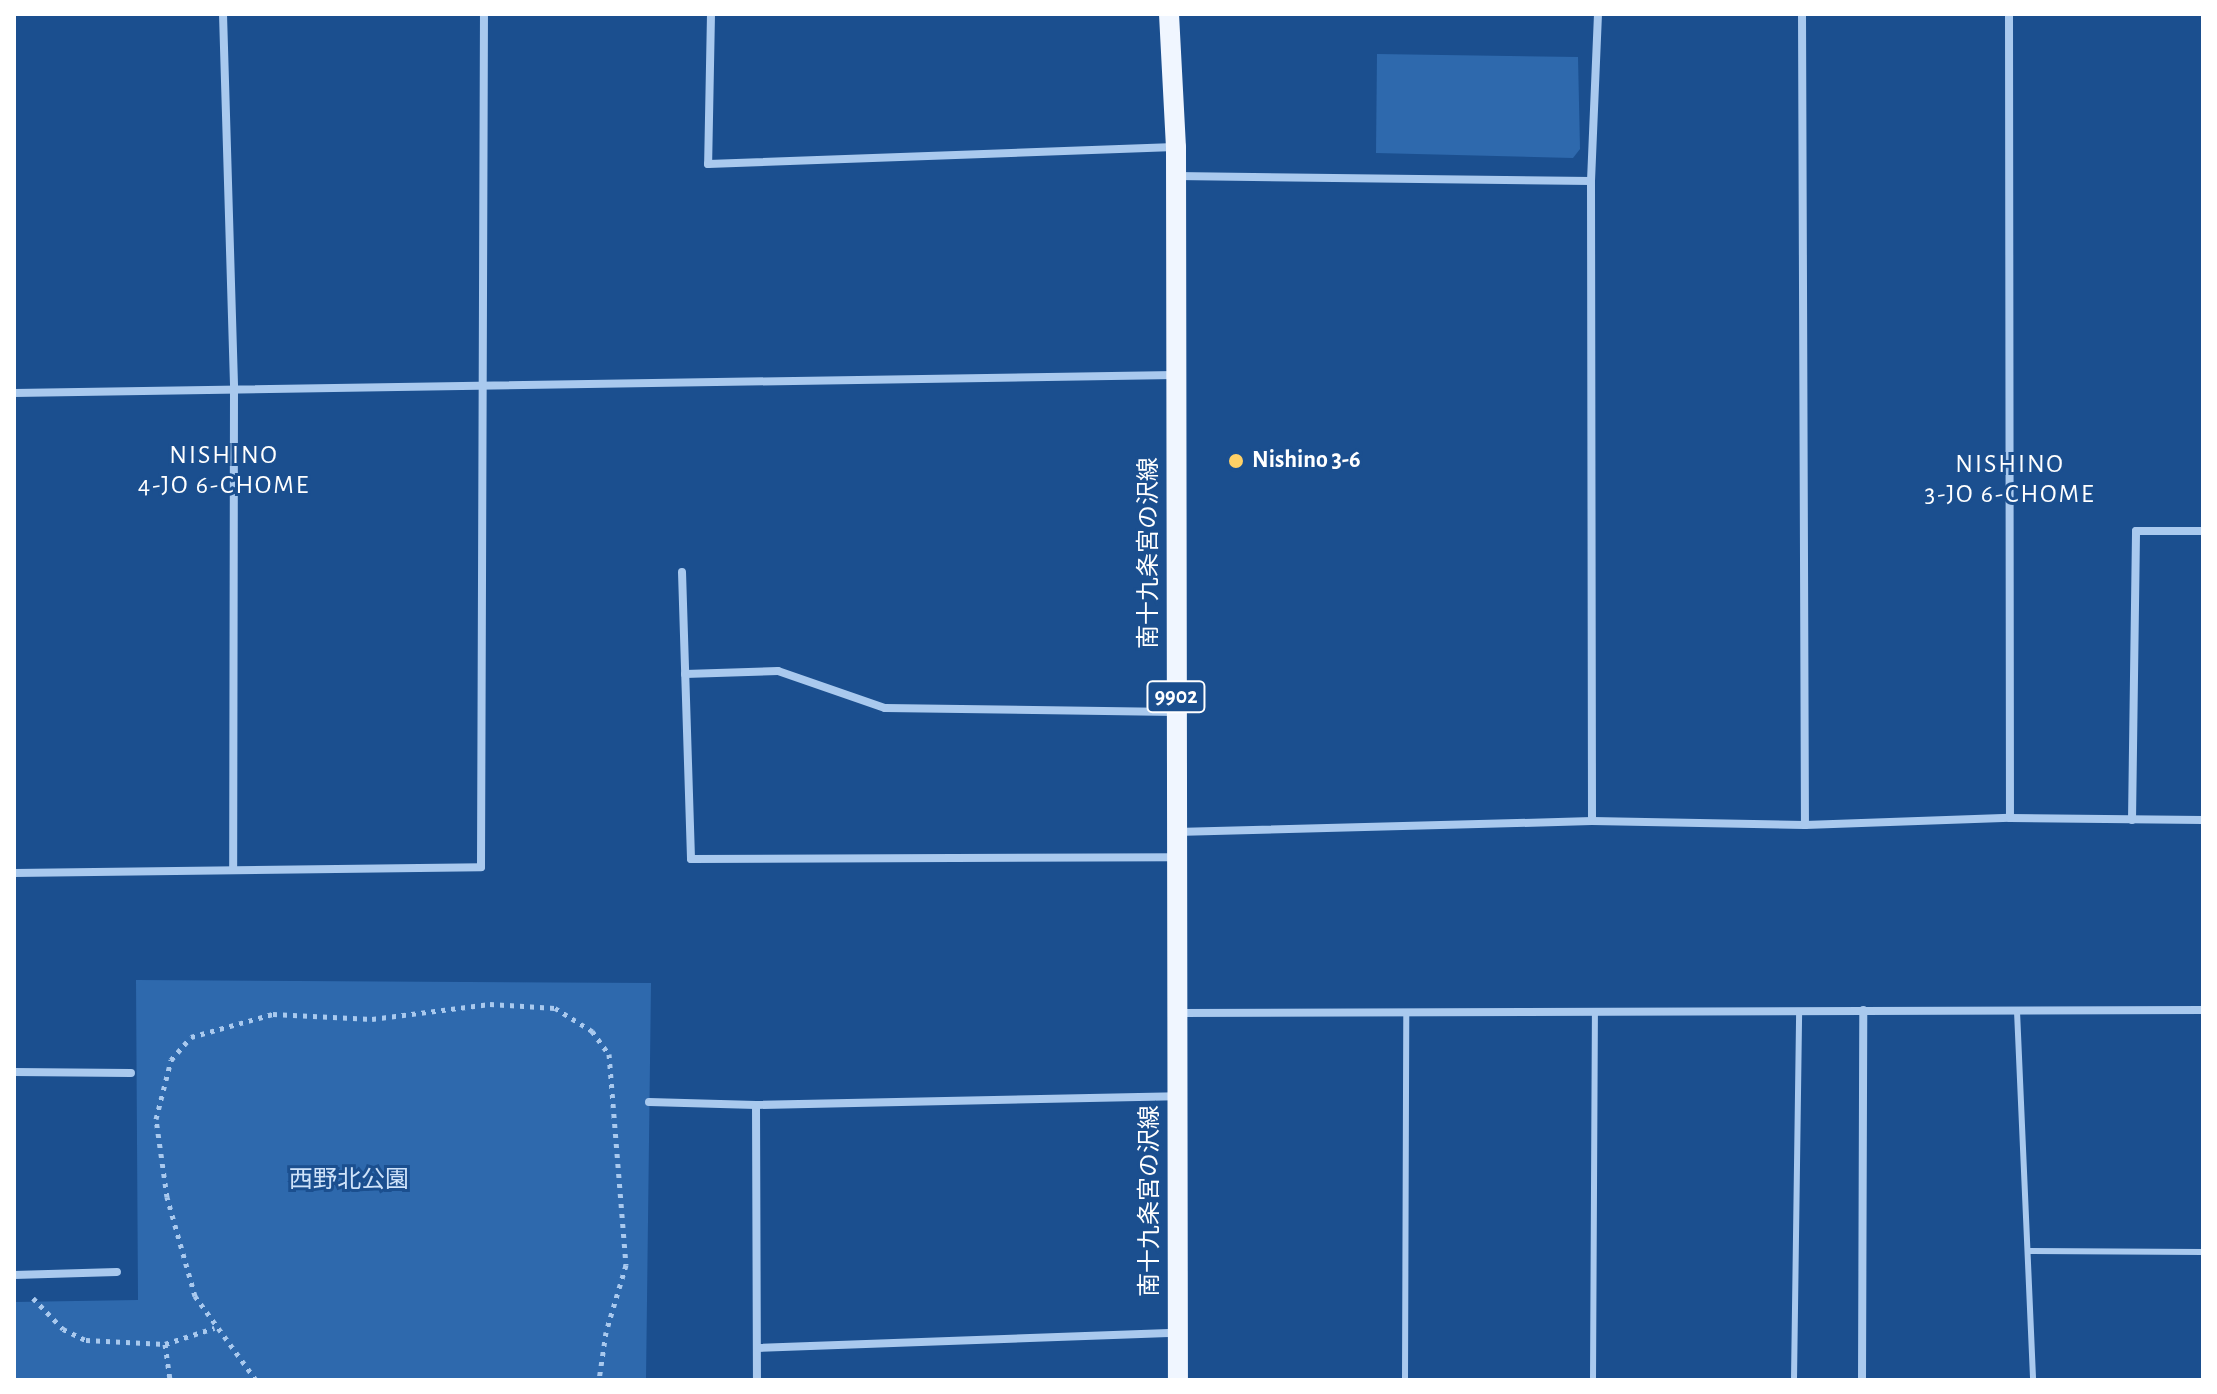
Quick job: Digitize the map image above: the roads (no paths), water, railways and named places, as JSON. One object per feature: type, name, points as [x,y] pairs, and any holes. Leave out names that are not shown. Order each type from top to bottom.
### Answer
[{"type":"main road","name":"南十九条宮の沢線","points":[[1169,14],[1176,147],[1178,1380]]},
{"type":"street","points":[[223,14],[234,388],[233,870]]},
{"type":"street","points":[[14,873],[481,867],[484,14]]},
{"type":"street","points":[[711,14],[708,164],[1176,147]]},
{"type":"street","points":[[1592,821],[1591,181],[1598,14]]},
{"type":"street","points":[[1802,14],[1805,825]]},
{"type":"street","points":[[2009,14],[2010,818]]},
{"type":"street","points":[[1176,176],[1591,181]]},
{"type":"street","points":[[14,393],[1176,375]]},
{"type":"street","points":[[2132,820],[2136,531],[2203,531]]},
{"type":"street","points":[[682,572],[691,859],[1175,857]]},
{"type":"street","points":[[685,674],[778,671],[885,708],[1176,712]]},
{"type":"street","points":[[1175,832],[1592,821],[1805,825],[2010,818],[2203,820]]},
{"type":"street","points":[[1176,1013],[1406,1016],[1863,1010],[2203,1010]]},
{"type":"street","points":[[1862,1380],[1863,1010]]},
{"type":"street","points":[[14,1072],[131,1073]]},
{"type":"street","points":[[649,1102],[756,1105],[1176,1096]]},
{"type":"street","points":[[756,1105],[757,1380]]},
{"type":"street","points":[[14,1275],[117,1272]]},
{"type":"street","points":[[757,1348],[1177,1333]]},
{"type":"lane","points":[[1794,1380],[1799,1011]]},
{"type":"lane","points":[[2017,1011],[2033,1380]]},
{"type":"lane","points":[[1593,1380],[1595,1014]]},
{"type":"lane","points":[[1405,1380],[1406,1016]]},
{"type":"lane","points":[[2029,1251],[2203,1252]]},
{"type":"place","name":"Nishino 3-6","points":[[1236,461]]},
{"type":"district","name":"NISHINO 4-JO 6-CHOME","points":[[224,471]]},
{"type":"district","name":"NISHINO 3-JO 6-CHOME","points":[[2010,480]]},
{"type":"park label","name":"西野北公園","points":[[349,1181]]}]
